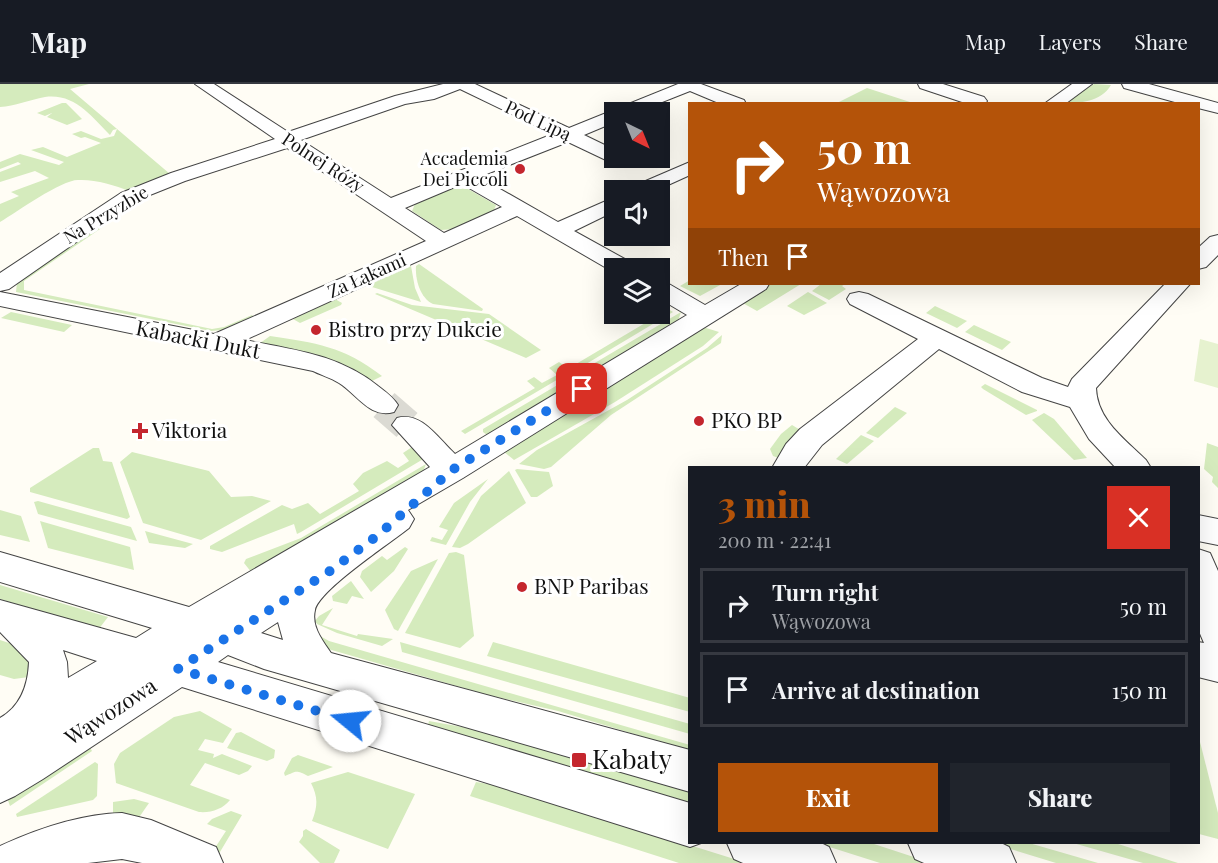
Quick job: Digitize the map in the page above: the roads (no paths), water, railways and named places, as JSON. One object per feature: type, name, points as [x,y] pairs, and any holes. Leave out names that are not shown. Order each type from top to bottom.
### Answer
[{"type":"street","name":"Polnej Róży","points":[[203,84],[443,242]]},
{"type":"street","name":"Na Przyzbie","points":[[0,284],[120,202],[144,190],[401,100],[428,95],[460,84]]},
{"type":"street","name":"Pod Lipą","points":[[460,84],[604,152]]},
{"type":"street","points":[[647,102],[690,84],[733,102]]},
{"type":"street","points":[[926,84],[978,101]]},
{"type":"street","points":[[1055,102],[1084,84]]},
{"type":"street","points":[[1130,84],[1196,102]]},
{"type":"street","points":[[1200,103],[1218,108]]},
{"type":"street","points":[[388,207],[604,120]]},
{"type":"street","name":"Pod Lipą","points":[[638,168],[664,180]]},
{"type":"street","points":[[664,180],[688,169]]},
{"type":"street","points":[[464,177],[607,258]]},
{"type":"street","name":"Za Łąkami","points":[[215,344],[518,208]]},
{"type":"street","points":[[558,230],[604,208]]},
{"type":"street","points":[[1200,260],[1217,245]]},
{"type":"street","name":"Wąwozowa","points":[[0,781],[178,669],[208,631],[419,487],[452,470],[754,285]]},
{"type":"street","points":[[1133,466],[1096,426],[1082,401],[1081,393],[1084,383],[1177,285]]},
{"type":"street","points":[[670,295],[704,315]]},
{"type":"street","name":"Kabacki Dukt","points":[[0,299],[320,364],[350,377],[395,415],[452,470]]},
{"type":"street","points":[[859,299],[1038,387],[1082,401]]},
{"type":"street","points":[[789,466],[796,452],[811,438],[936,338]]},
{"type":"street","name":"Wąwozowa","points":[[9,735],[138,657],[208,631],[320,578],[377,536],[452,470]]},
{"type":"street","points":[[1200,528],[1218,531]]},
{"type":"street","points":[[0,567],[208,631],[264,652],[688,770]]},
{"type":"street","points":[[1200,570],[1218,632]]},
{"type":"street","points":[[318,667],[300,639],[296,617],[300,600],[320,578]]},
{"type":"street","points":[[8,619],[688,824]]},
{"type":"street","name":"Wąwozowa","points":[[8,619],[43,649],[48,662],[48,678],[38,709],[9,735]]},
{"type":"street","points":[[1200,660],[1218,664]]},
{"type":"street","points":[[15,863],[41,852],[114,836],[131,838],[200,863]]},
{"type":"street","points":[[753,844],[813,863]]},
{"type":"street","points":[[934,844],[993,863]]},
{"type":"tunnel","points":[[384,405],[407,425]]},
{"type":"place","name":"Accademia Dei Piccoli","points":[[520,169]]},
{"type":"place","name":"Bistro przy Dukcie","points":[[316,330]]},
{"type":"place","name":"PKO BP","points":[[699,421]]},
{"type":"place","name":"Viktoria","points":[[140,431]]},
{"type":"place","name":"BNP Paribas","points":[[522,587]]},
{"type":"place","name":"Kabaty","points":[[579,760]]}]
